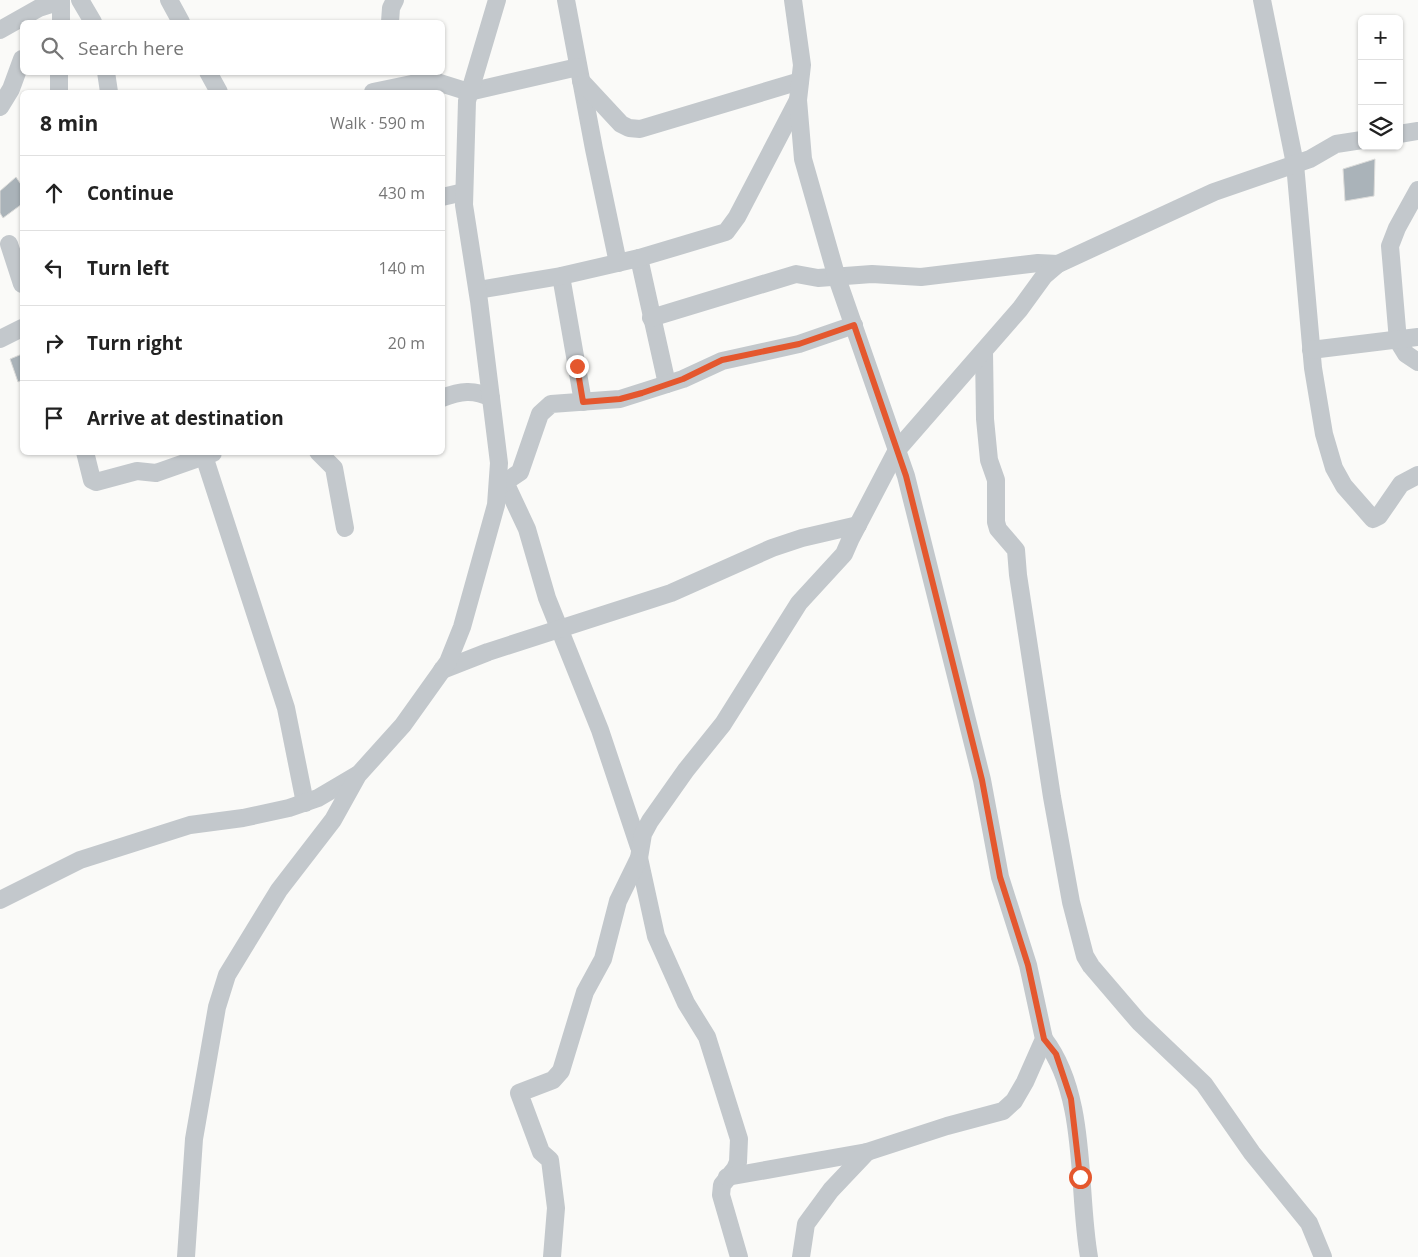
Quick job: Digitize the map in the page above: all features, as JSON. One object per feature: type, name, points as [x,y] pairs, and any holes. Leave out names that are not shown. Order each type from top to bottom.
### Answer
[{"type":"street","points":[[21,20],[38,15],[61,0]]},
{"type":"street","points":[[61,0],[61,20]]},
{"type":"street","points":[[80,0],[92,20]]},
{"type":"street","points":[[169,0],[180,20]]},
{"type":"street","points":[[390,20],[391,8],[395,0]]},
{"type":"street","points":[[497,0],[469,92],[465,114],[464,205],[478,290],[502,485],[527,529],[546,598],[600,730],[639,853],[658,942],[686,1003],[707,1037],[739,1138],[736,1169],[727,1177],[720,1195],[739,1257]]},
{"type":"street","points":[[566,0],[618,263]]},
{"type":"street","points":[[793,0],[802,65],[798,100],[803,158],[836,278],[898,450],[935,584],[982,780],[1000,877],[1028,965],[1044,1039],[1056,1054],[1071,1099],[1089,1257]]},
{"type":"street","points":[[1262,0],[1296,164],[1311,350],[1328,450],[1344,486],[1373,519],[1379,516],[1401,484],[1418,475]]},
{"type":"street","points":[[1,26],[20,20]]},
{"type":"street","points":[[0,107],[11,89],[20,64]]},
{"type":"street","points":[[378,90],[393,84],[431,82],[469,92],[580,74]]},
{"type":"street","points":[[580,74],[621,124],[629,128],[640,129],[800,81]]},
{"type":"street","points":[[59,75],[59,90]]},
{"type":"street","points":[[106,75],[109,90]]},
{"type":"street","points":[[210,75],[218,90]]},
{"type":"street","points":[[478,290],[562,276],[618,263],[726,232],[737,216],[798,100]]},
{"type":"street","points":[[1403,133],[1418,131]]},
{"type":"street","points":[[552,1257],[556,1208],[550,1160],[541,1152],[519,1093],[553,1080],[561,1071],[585,992],[603,959],[622,891],[639,853],[650,821],[686,770],[728,717],[785,623],[806,594],[844,554],[898,450],[984,352],[1020,309],[1044,276],[1058,264],[1214,192],[1310,159],[1336,144],[1358,141]]},
{"type":"street","points":[[1418,190],[1396,228],[1390,246],[1398,341],[1406,354],[1418,362]]},
{"type":"street","points":[[445,196],[464,192]]},
{"type":"street","points":[[10,245],[20,278]]},
{"type":"street","points":[[639,258],[667,384]]},
{"type":"street","points":[[651,318],[796,274],[818,278],[872,274],[921,277],[1038,263],[1058,264]]},
{"type":"street","points":[[562,276],[583,402]]},
{"type":"street","points":[[186,1257],[194,1139],[220,990],[227,975],[279,890],[333,820],[358,775],[403,725],[442,670],[462,627],[502,485],[520,472],[540,414],[545,407],[551,404],[620,399],[667,384],[722,360],[799,344],[854,325]]},
{"type":"street","points":[[0,339],[20,329]]},
{"type":"street","points":[[1311,350],[1398,341],[1418,337]]},
{"type":"street","points":[[984,352],[985,419],[989,460],[996,480],[996,522],[998,529],[1012,544],[1018,557],[1018,575],[1052,797],[1071,902],[1085,956],[1091,966],[1139,1022],[1204,1084],[1252,1153],[1309,1223],[1323,1257]]},
{"type":"street","points":[[445,397],[455,393],[471,391],[491,398]]},
{"type":"street","points":[[86,455],[92,480],[96,482],[137,471],[156,473],[205,455]]},
{"type":"street","points":[[208,455],[286,708],[305,803]]},
{"type":"street","points":[[321,455],[334,468],[346,528]]},
{"type":"street","points":[[442,670],[488,652],[672,593],[772,548],[802,538],[858,525]]},
{"type":"street","points":[[0,900],[80,860],[190,826],[243,818],[305,803],[318,798],[358,775]]},
{"type":"street","points":[[727,1177],[867,1152],[946,1126],[1003,1111],[1014,1101],[1025,1082],[1044,1039]]},
{"type":"street","points":[[800,1257],[806,1224],[831,1190],[867,1152]]},
{"type":"building","points":[[1375,159],[1374,196],[1345,201],[1343,169]]},
{"type":"building","points":[[16,177],[20,183],[20,205],[3,218],[0,213],[0,191]]},
{"type":"building","points":[[20,355],[20,381],[18,382],[10,359]]},
{"type":"route","points":[[577,366],[583,402],[620,399],[683,379],[722,360],[799,344],[854,325],[906,476],[935,584],[946,637],[982,780],[1000,877],[1037,997],[1044,1039],[1056,1054],[1071,1099],[1078,1142],[1080,1177]]}]
